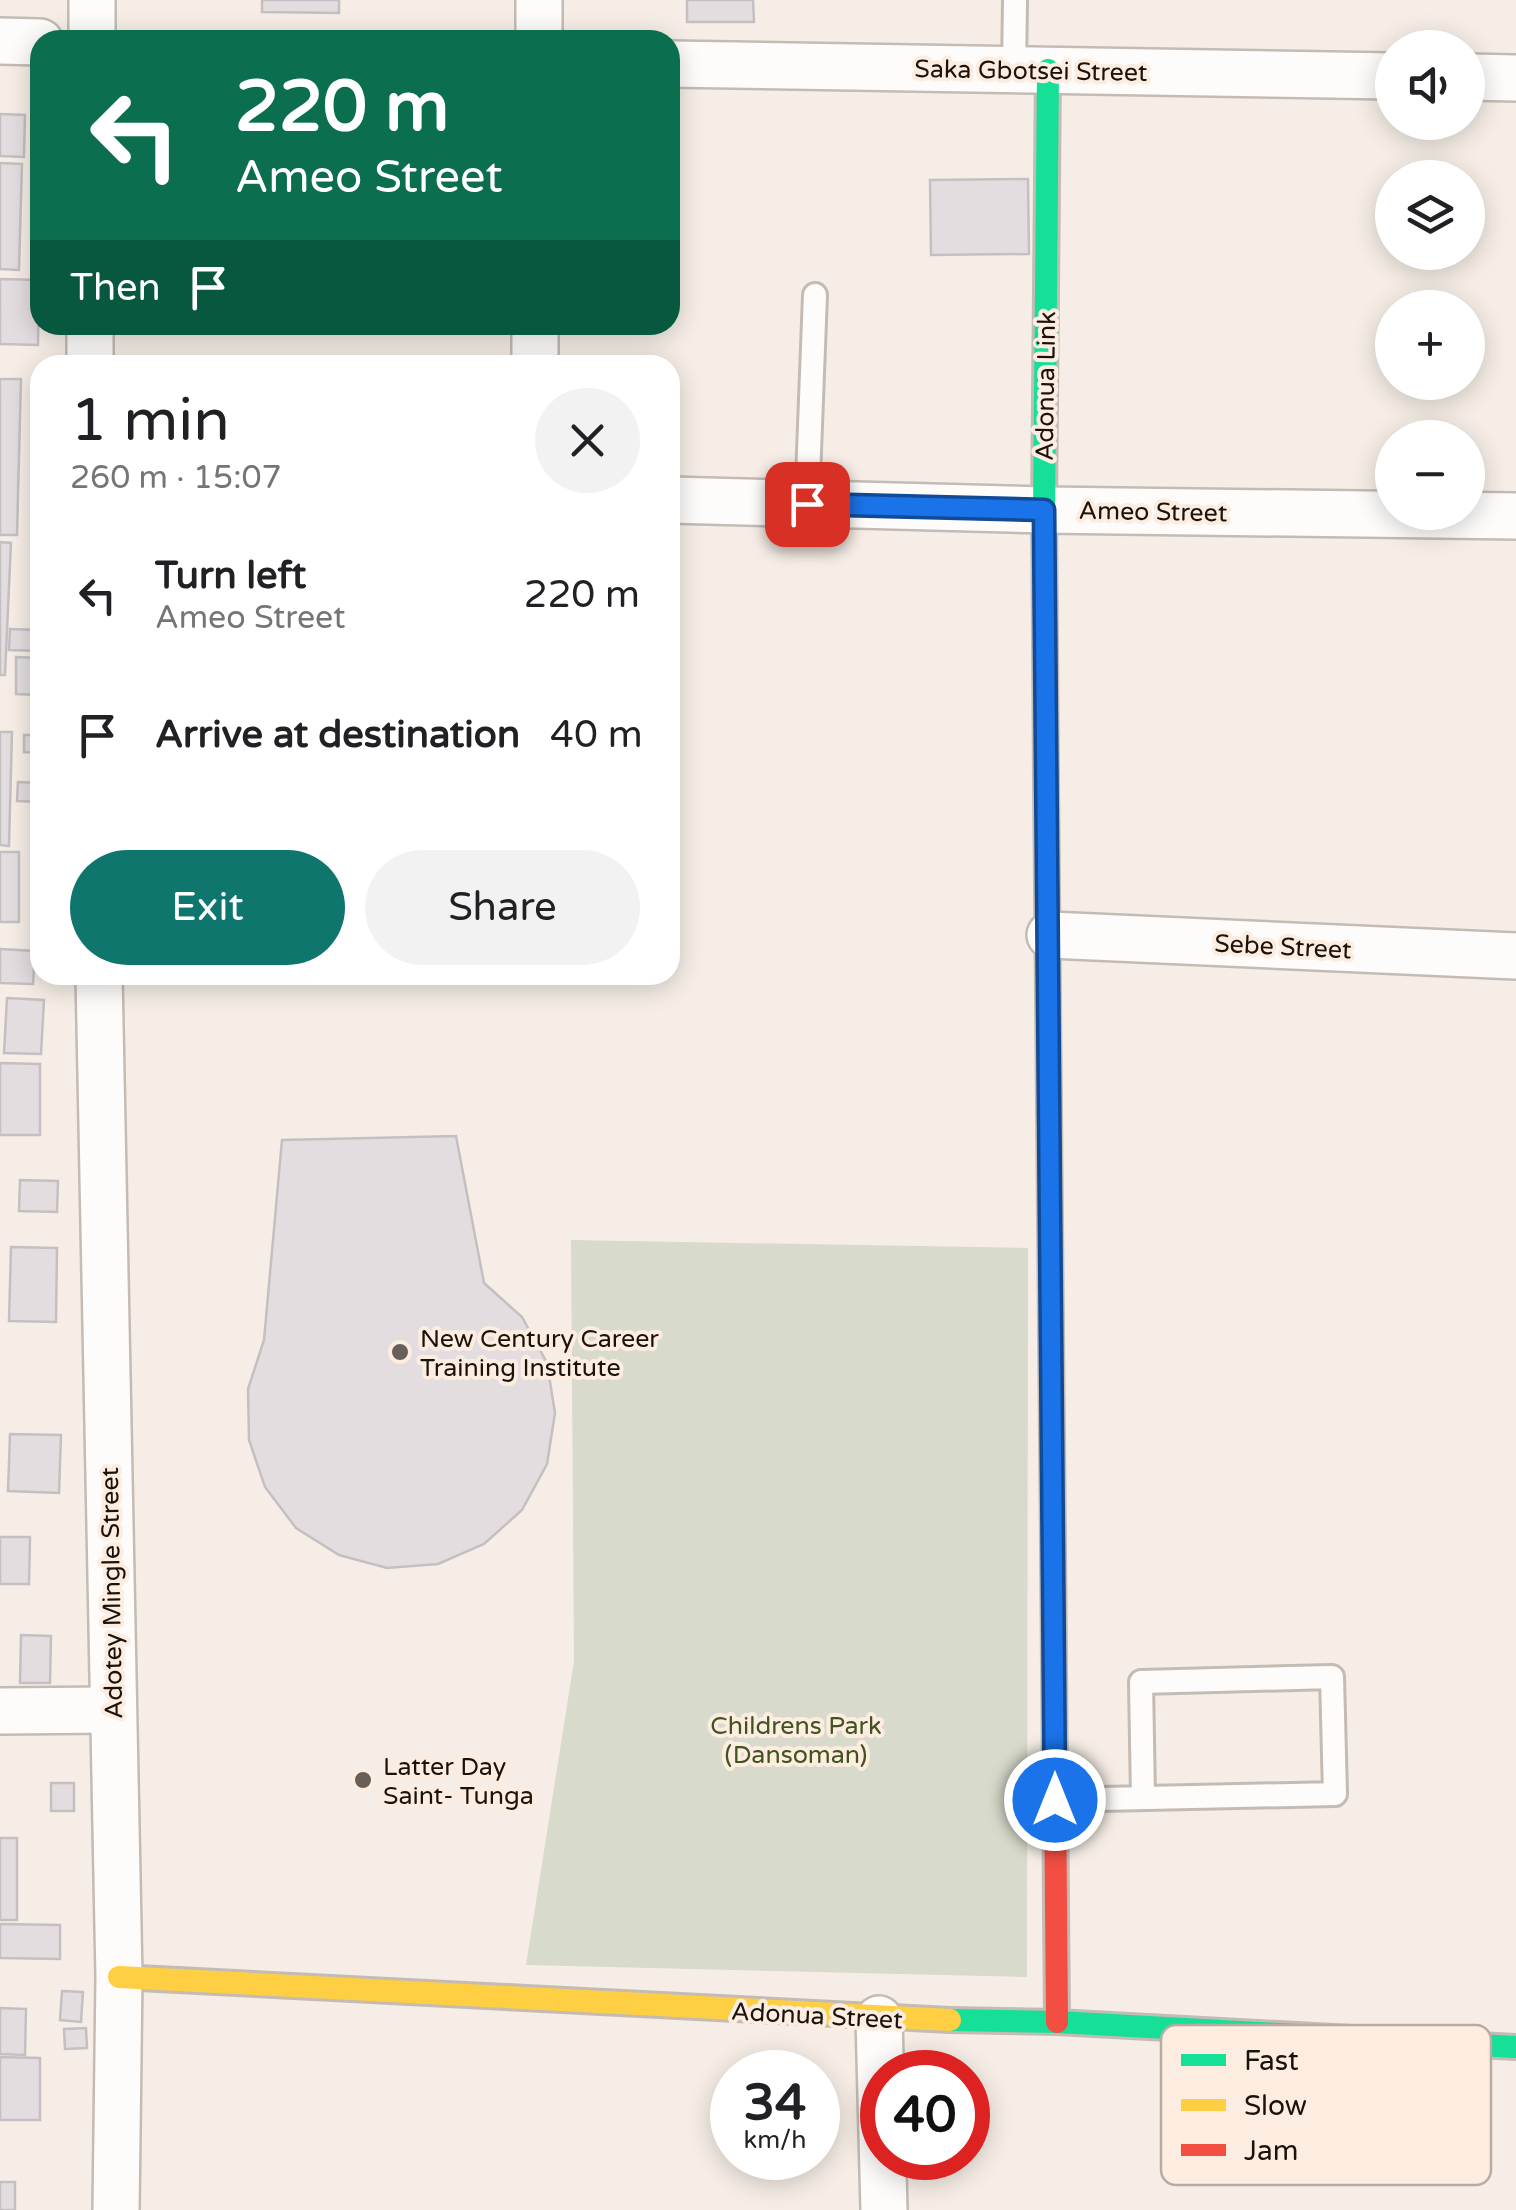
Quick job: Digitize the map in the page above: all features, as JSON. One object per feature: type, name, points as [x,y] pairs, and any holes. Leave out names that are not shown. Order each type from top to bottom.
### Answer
[{"type":"street","points":[[92,0],[92,30]]},
{"type":"street","points":[[540,0],[540,30]]},
{"type":"street","points":[[0,41],[30,42]]},
{"type":"street","name":"Saka Gbotsei Street","points":[[680,64],[1375,76]]},
{"type":"street","name":"Adonua Link","points":[[1031,70],[1044,510],[1050,935],[1056,2022]]},
{"type":"street","points":[[1485,77],[1516,78]]},
{"type":"street","name":"Ameo Street","points":[[680,500],[1516,516]]},
{"type":"street","name":"Sebe Street","points":[[1050,935],[1516,956]]},
{"type":"street","name":"Adotey Mingle Street","points":[[98,985],[119,1978],[116,2210]]},
{"type":"street","points":[[0,1711],[113,1710]]},
{"type":"street","name":"Adonua Street","points":[[119,1978],[879,2019],[1161,2028]]},
{"type":"street","points":[[879,2019],[884,2210]]},
{"type":"street","name":"Adonua Street","points":[[1491,2047],[1516,2048]]},
{"type":"lane","points":[[1015,0],[1031,70]]},
{"type":"lane","points":[[807,504],[815,295]]},
{"type":"lane","points":[[1055,1800],[1335,1794],[1332,1677],[1141,1682],[1143,1798]]},
{"type":"green space","name":"Childrens Park (Dansoman)","points":[[571,1240],[1028,1248],[1027,1977],[526,1965],[574,1661]]},
{"type":"building","points":[[262,0],[339,0],[339,13],[262,12]]},
{"type":"building","points":[[687,0],[753,0],[754,22],[687,22]]},
{"type":"building","points":[[0,114],[25,115],[24,157],[0,156]]},
{"type":"building","points":[[0,163],[22,164],[19,270],[0,269]]},
{"type":"building","points":[[1028,179],[1029,254],[931,255],[930,180]]},
{"type":"building","points":[[0,279],[30,280],[30,335],[38,335],[38,345],[0,344]]},
{"type":"building","points":[[0,379],[21,379],[17,535],[0,535]]},
{"type":"building","points":[[0,542],[11,543],[5,675],[0,675]]},
{"type":"building","points":[[10,629],[30,630],[30,651],[9,650]]},
{"type":"building","points":[[16,657],[30,658],[30,695],[16,694]]},
{"type":"building","points":[[0,732],[12,732],[9,846],[0,845]]},
{"type":"building","points":[[24,735],[30,735],[30,752],[24,752]]},
{"type":"building","points":[[18,782],[30,783],[30,802],[17,801]]},
{"type":"building","points":[[0,852],[19,852],[19,922],[0,922]]},
{"type":"building","points":[[0,949],[30,951],[30,984],[0,983]]},
{"type":"building","points":[[7,998],[44,1000],[41,1054],[4,1053]]},
{"type":"building","points":[[0,1063],[40,1064],[40,1135],[0,1135]]},
{"type":"building","name":"New Century Career Training Institute","points":[[456,1136],[484,1283],[522,1317],[547,1363],[555,1413],[547,1464],[522,1510],[484,1544],[438,1564],[387,1568],[339,1555],[296,1528],[265,1487],[249,1440],[248,1389],[264,1340],[282,1140]]},
{"type":"building","points":[[20,1180],[58,1181],[57,1212],[19,1211]]},
{"type":"building","points":[[11,1247],[57,1248],[56,1322],[9,1321]]},
{"type":"building","points":[[10,1434],[61,1435],[59,1493],[8,1491]]},
{"type":"building","points":[[0,1537],[30,1537],[29,1584],[0,1584]]},
{"type":"building","points":[[21,1635],[51,1636],[50,1683],[20,1683]]},
{"type":"building","points":[[51,1783],[74,1783],[74,1811],[51,1811]]},
{"type":"building","points":[[0,1838],[17,1838],[17,1920],[0,1920]]},
{"type":"building","points":[[0,1924],[60,1925],[60,1959],[0,1958]]},
{"type":"building","points":[[62,1991],[83,1992],[81,2022],[60,2020]]},
{"type":"building","points":[[0,2008],[26,2009],[25,2055],[0,2054]]},
{"type":"building","points":[[86,2028],[87,2048],[65,2049],[64,2029]]},
{"type":"building","points":[[0,2057],[40,2058],[40,2120],[0,2120]]},
{"type":"building","points":[[0,2182],[15,2182],[15,2210],[0,2210]]},
{"type":"traffic: fast","points":[[1046,778],[1048,70]]},
{"type":"traffic: fast","points":[[950,2020],[1161,2028]]},
{"type":"traffic: fast","points":[[1491,2046],[1516,2047]]},
{"type":"traffic: slow","points":[[1046,778],[1053,1549]]},
{"type":"traffic: slow","points":[[119,1977],[950,2020]]},
{"type":"traffic: jam","points":[[1053,1549],[1057,2022]]},
{"type":"place","name":"New Century Career Training Institute","points":[[400,1352]]},
{"type":"place","name":"Latter Day Saint- Tunga","points":[[363,1780]]},
{"type":"route","points":[[807,504],[1044,510],[1055,1800]]}]
